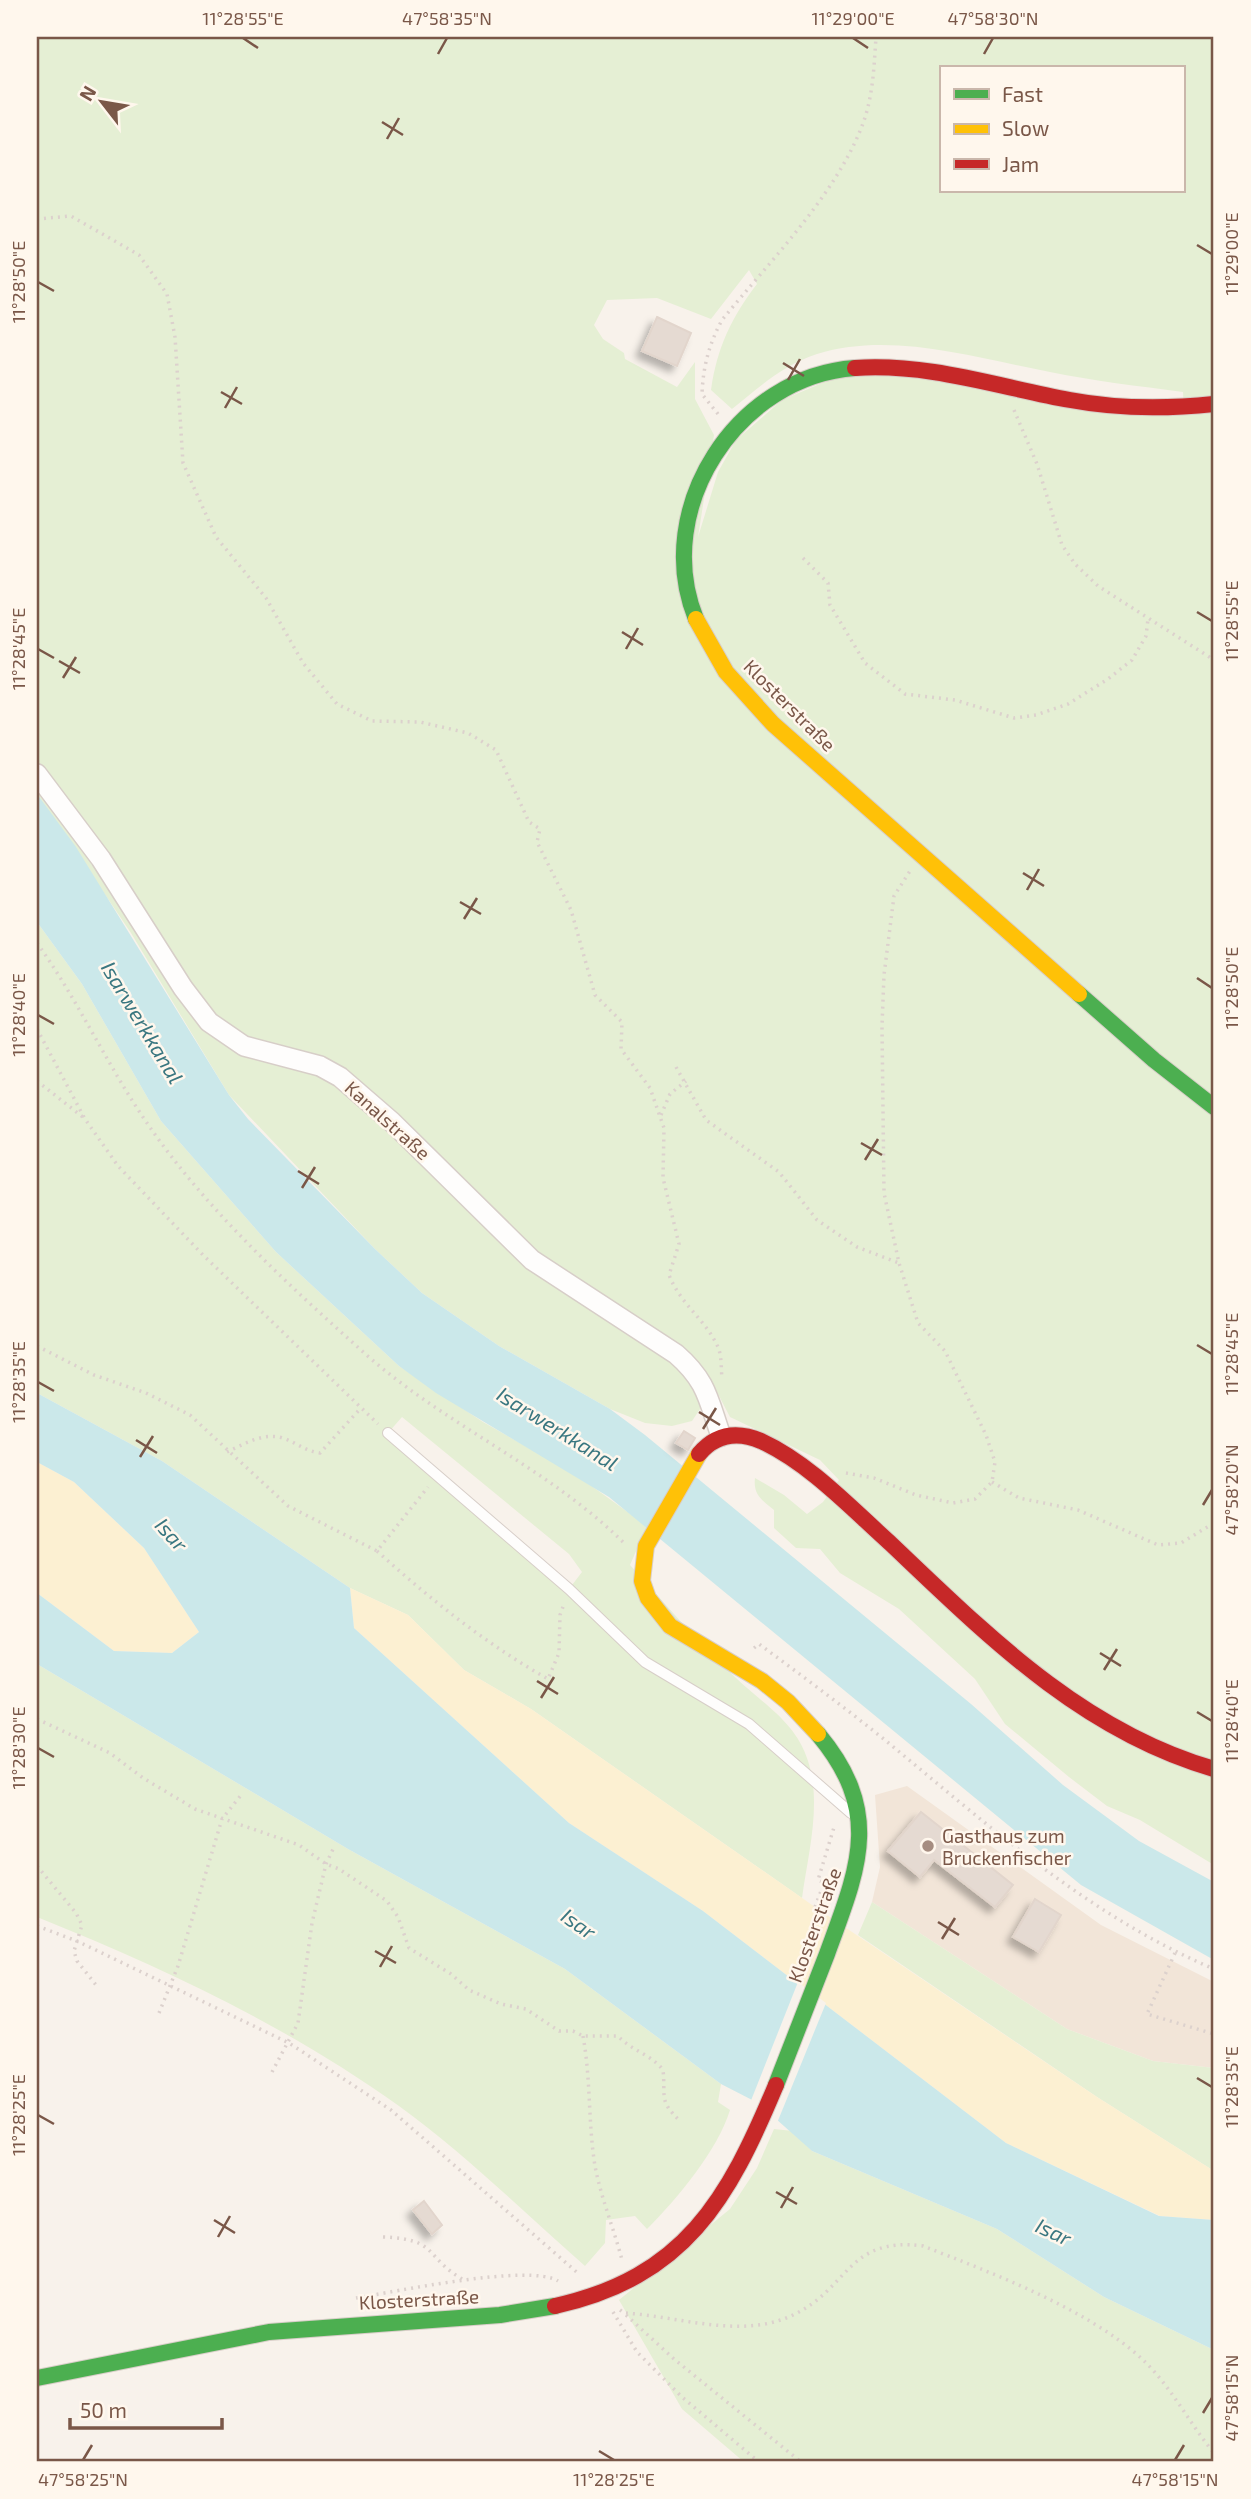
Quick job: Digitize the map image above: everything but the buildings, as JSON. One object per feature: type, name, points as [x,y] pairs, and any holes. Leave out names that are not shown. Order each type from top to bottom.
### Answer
[{"type":"main road","name":"Klosterstraße","points":[[1214,404],[1108,406],[954,372],[886,364],[832,370],[800,379],[773,393],[731,429],[705,471],[685,535],[689,598],[702,633],[726,671],[754,704],[923,856],[1042,957],[1148,1058],[1214,1107]]},
{"type":"main road","points":[[721,1436],[737,1434],[755,1439],[815,1478],[991,1636],[1070,1701],[1116,1730],[1160,1751],[1214,1769]]},
{"type":"main road","name":"Klosterstraße","points":[[37,2378],[267,2332],[536,2312],[603,2294],[652,2269],[693,2234],[728,2189],[745,2158],[801,2023],[855,1878],[859,1865],[859,1820],[852,1786],[838,1759],[800,1714],[761,1680],[686,1639],[661,1618],[651,1602],[641,1571],[642,1556],[694,1462],[706,1446],[721,1436]]},
{"type":"street","name":"Kanalstraße","points":[[37,774],[102,859],[183,988],[209,1022],[244,1046],[320,1066],[340,1077],[392,1122],[532,1259],[676,1354],[696,1371],[721,1436]]},
{"type":"lane","points":[[388,1433],[569,1589],[645,1662],[749,1724],[859,1820]]},
{"type":"path","points":[[731,429],[702,394],[703,369],[713,336],[722,320],[804,219],[848,157],[863,124],[873,87],[876,37]]},
{"type":"path","points":[[37,219],[71,216],[82,222],[139,255],[167,294],[175,337],[183,463],[216,537],[266,598],[303,663],[337,704],[372,721],[420,722],[468,733],[496,750],[529,822],[540,830],[537,842],[571,910],[594,995],[622,1022],[621,1049],[650,1088],[660,1115],[664,1128],[663,1178],[678,1244],[668,1275],[677,1296],[698,1317],[719,1347],[723,1387],[712,1411]]},
{"type":"path","points":[[1007,384],[1025,441],[1037,464],[1062,545],[1075,564],[1098,586],[1214,660]]},
{"type":"path","points":[[803,558],[828,583],[830,605],[865,663],[905,694],[955,700],[1014,718],[1036,715],[1068,704],[1108,679],[1132,660],[1146,636],[1148,620]]},
{"type":"path","points":[[815,1478],[844,1472],[874,1478],[916,1495],[953,1503],[975,1499],[992,1482],[995,1462],[986,1435],[945,1351],[918,1323],[899,1263],[884,1193],[884,975],[894,896],[923,856]]},
{"type":"path","points":[[37,943],[146,1121],[168,1152],[236,1228],[385,1371],[554,1488],[614,1535]]},
{"type":"path","points":[[37,1028],[85,1119],[118,1166],[203,1255],[360,1409],[388,1433]]},
{"type":"path","points":[[676,1068],[686,1081],[706,1120],[779,1172],[817,1220],[857,1247],[899,1263]]},
{"type":"path","points":[[37,1081],[85,1119]]},
{"type":"path","points":[[660,1115],[670,1094],[686,1081]]},
{"type":"path","points":[[37,1346],[94,1375],[146,1393],[190,1415],[288,1506],[377,1551],[435,1602],[512,1658],[548,1679],[559,1653],[560,1615],[569,1589]]},
{"type":"path","points":[[228,1452],[258,1438],[282,1438],[307,1452],[320,1453],[360,1409]]},
{"type":"path","points":[[377,1551],[436,1477]]},
{"type":"path","points":[[992,1482],[1019,1497],[1077,1510],[1158,1545],[1181,1543],[1214,1523]]},
{"type":"path","points":[[759,1644],[884,1740],[1002,1838],[1110,1917],[1175,1953],[1214,1969]]},
{"type":"path","points":[[37,1719],[110,1753],[143,1778],[195,1809],[299,1845],[326,1864],[339,1869],[387,1901],[398,1917],[409,1948],[451,1974],[469,1990],[501,2004],[526,2009],[554,2029],[573,2031],[583,2036],[618,2036],[636,2052],[657,2062],[663,2070],[662,2096],[666,2108],[680,2121]]},
{"type":"path","points":[[159,2013],[222,1819],[242,1794]]},
{"type":"path","points":[[815,1907],[824,1883],[818,1880],[829,1840]]},
{"type":"path","points":[[272,2073],[298,2023],[312,1923],[326,1864],[335,1845]]},
{"type":"path","points":[[37,1866],[76,1913],[82,1925],[74,1951],[77,1961],[96,1984]]},
{"type":"path","points":[[37,1926],[77,1941],[289,2043],[391,2110],[674,2359],[801,2462]]},
{"type":"path","points":[[1175,1953],[1147,2014],[1214,2034]]},
{"type":"path","points":[[583,2036],[591,2077],[590,2116],[595,2168],[628,2282]]},
{"type":"path","points":[[383,2237],[408,2238],[424,2244],[446,2267],[466,2281],[540,2274],[561,2284]]},
{"type":"path","points":[[624,2314],[659,2315],[715,2325],[758,2326],[794,2315],[823,2294],[868,2252],[900,2243],[923,2246],[1056,2304],[1122,2344],[1156,2374],[1214,2454]]},
{"type":"path","points":[[603,2294],[637,2352],[682,2397],[759,2462]]},
{"type":"shaded area","points":[[907,1786],[1101,1925],[1214,1982],[1214,2068],[1153,2061],[1067,2029],[872,1902],[880,1867],[875,1795]]},
{"type":"green space","points":[[37,37],[1214,37],[1214,1865],[1140,1820],[1107,1806],[1069,1777],[1005,1724],[975,1679],[899,1609],[840,1573],[820,1549],[796,1548],[774,1528],[774,1510],[757,1493],[755,1478],[784,1495],[807,1514],[823,1502],[839,1480],[820,1460],[730,1417],[717,1392],[700,1393],[702,1406],[692,1421],[672,1426],[645,1423],[610,1409],[499,1346],[422,1293],[375,1249],[229,1095],[131,933],[37,794]],"holes":[[[749,270],[757,284],[726,334],[717,360],[711,390],[732,409],[793,364],[817,354],[874,345],[934,349],[1083,378],[1183,392],[1184,412],[885,374],[834,378],[782,400],[736,440],[718,472],[698,537],[714,435],[695,399],[695,362],[677,387],[625,359],[624,353],[603,339],[594,325],[607,300],[657,298],[711,319]]]},
{"type":"green space","points":[[37,922],[82,984],[161,1121],[276,1252],[399,1366],[483,1422],[575,1474],[647,1526],[630,1565],[708,1651],[778,1715],[803,1747],[812,1777],[814,1812],[802,1898],[531,1709],[464,1670],[408,1615],[350,1588],[162,1461],[37,1393]],"holes":[[[402,1417],[569,1554],[582,1572],[569,1589],[388,1433]]]},
{"type":"green space","points":[[37,1664],[348,1849],[565,1969],[721,2084],[718,2102],[730,2110],[716,2141],[683,2189],[647,2229],[635,2216],[606,2220],[605,2243],[585,2266],[447,2144],[399,2106],[356,2077],[269,2024],[224,2001],[178,1978],[37,1917]]},
{"type":"green space","points":[[872,1902],[1067,2029],[1153,2061],[1214,2068],[1214,2171],[1097,2097],[858,1935]]},
{"type":"green space","points":[[774,2129],[793,2131],[812,2151],[997,2229],[1104,2297],[1214,2350],[1214,2462],[744,2462],[682,2409],[619,2300],[730,2209],[757,2168]]},
{"type":"sand","points":[[37,1462],[74,1482],[144,1548],[199,1632],[172,1653],[114,1651],[37,1593]]},
{"type":"sand","points":[[350,1588],[408,1615],[464,1670],[531,1709],[815,1907],[1097,2097],[1214,2171],[1214,2220],[1160,2216],[1006,2143],[703,1911],[569,1823],[354,1628]]},
{"type":"water","name":"Isarwerkkanal","points":[[37,794],[76,847],[229,1095],[248,1119],[375,1249],[422,1293],[499,1346],[610,1409],[645,1435],[971,1704],[1063,1785],[1139,1841],[1214,1882],[1214,1960],[1081,1885],[609,1497],[436,1393],[399,1366],[276,1252],[161,1121],[82,984],[37,922]]},
{"type":"water","name":"Isar","points":[[37,1393],[162,1461],[350,1588],[354,1628],[569,1823],[703,1911],[1006,2143],[1159,2216],[1214,2220],[1214,2350],[1104,2297],[997,2229],[812,2151],[758,2103],[721,2084],[565,1969],[348,1849],[37,1664],[37,1593],[114,1651],[172,1653],[199,1632],[144,1548],[74,1482],[37,1462]]},
{"type":"pier","points":[[798,1982],[826,2003],[777,2123],[750,2103]]},
{"type":"traffic: fast","points":[[696,619],[685,577],[685,534],[696,493],[715,455],[741,422],[774,395],[813,377],[855,368]]},
{"type":"traffic: fast","points":[[1079,994],[1154,1060],[1214,1107]]},
{"type":"traffic: fast","points":[[776,2085],[848,1895],[859,1842],[858,1816],[852,1790],[839,1763],[818,1734]]},
{"type":"traffic: fast","points":[[37,2378],[269,2332],[500,2315],[555,2306]]},
{"type":"traffic: slow","points":[[696,619],[726,672],[773,724],[1079,994]]},
{"type":"traffic: slow","points":[[699,1454],[646,1546],[642,1581],[648,1598],[670,1626],[762,1681],[788,1702],[818,1734]]},
{"type":"traffic: jam","points":[[855,368],[883,367],[937,372],[1070,400],[1124,407],[1214,404]]},
{"type":"traffic: jam","points":[[699,1454],[712,1442],[735,1435],[761,1441],[779,1450],[829,1487],[963,1612],[1039,1676],[1121,1731],[1166,1752],[1214,1769]]},
{"type":"traffic: jam","points":[[555,2306],[600,2293],[638,2275],[669,2254],[696,2228],[740,2164],[776,2085]]},
{"type":"place","name":"Gasthaus zum Bruckenfischer","points":[[928,1846]]}]
